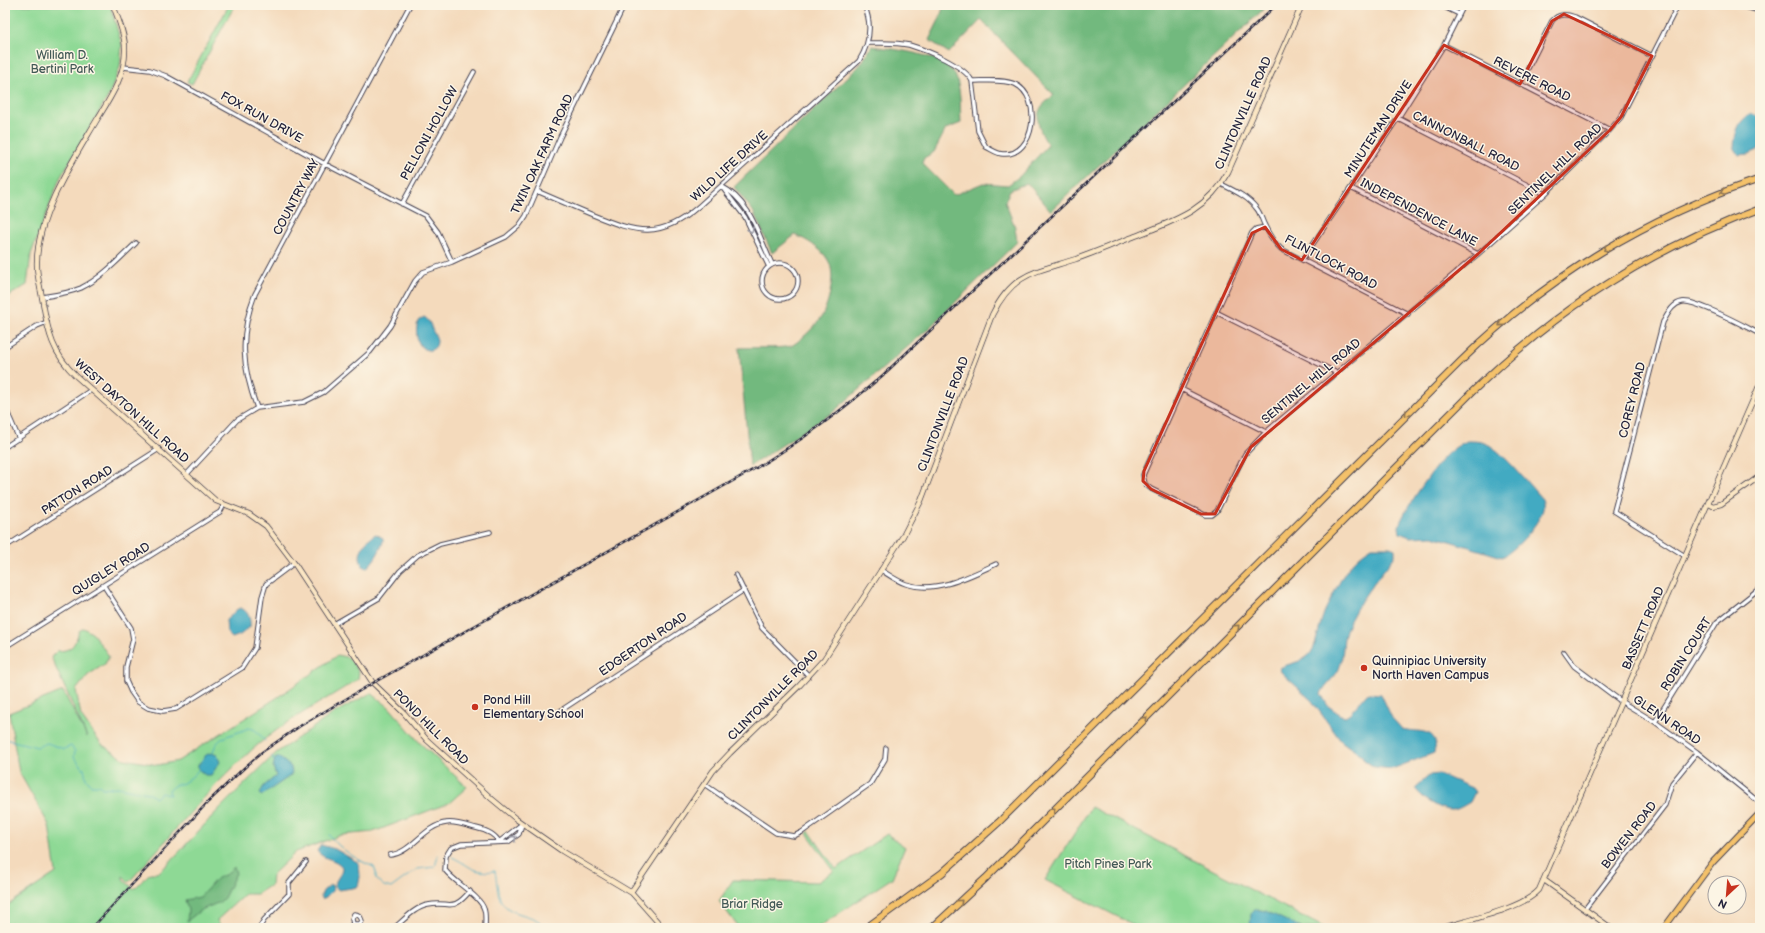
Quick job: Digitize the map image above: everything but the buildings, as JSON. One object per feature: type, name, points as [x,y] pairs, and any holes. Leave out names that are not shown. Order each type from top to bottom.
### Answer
[{"type":"highway","points":[[866,928],[942,873],[999,822],[1461,361],[1497,327],[1560,278],[1619,241],[1689,206],[1760,179]]},
{"type":"highway","points":[[932,928],[986,878],[1472,392],[1512,354],[1564,312],[1621,274],[1685,240],[1760,209]]},
{"type":"main road","points":[[1664,928],[1713,862],[1760,813]]},
{"type":"street","name":"WEST DAYTON HILL ROAD","points":[[113,5],[124,40],[125,55],[123,67],[106,105],[60,183],[44,224],[38,247],[36,262],[47,322],[56,353],[70,370],[216,501],[224,505]]},
{"type":"street","name":"COUNTRY WAY","points":[[257,408],[245,364],[244,328],[247,314],[255,294],[410,5]]},
{"type":"street","name":"TWIN OAK FARM ROAD","points":[[187,474],[237,420],[257,408],[304,402],[324,392],[370,352],[390,326],[415,281],[423,272],[452,262],[506,237],[519,226],[526,216],[564,130],[623,8],[626,5]]},
{"type":"street","name":"WILD LIFE DRIVE","points":[[537,191],[616,224],[632,229],[646,230],[664,228],[677,223],[690,214],[859,62],[868,43],[870,27],[864,5]]},
{"type":"street","name":"CLINTONVILLE ROAD","points":[[631,892],[704,784],[727,756],[809,676],[832,648],[882,570],[916,512],[992,315],[1006,291],[1021,278],[1033,272],[1093,253],[1179,219],[1206,201],[1221,184],[1233,162],[1302,5]]},
{"type":"street","points":[[1440,5],[1459,14]]},
{"type":"street","name":"MINUTEMAN DRIVE","points":[[1302,260],[1398,118],[1444,45],[1464,5]]},
{"type":"street","name":"SENTINEL HILL ROAD","points":[[1265,227],[1256,229],[1252,232],[1144,471],[1143,479],[1145,484],[1151,489],[1205,516],[1215,514],[1245,454],[1266,432],[1478,254],[1545,194],[1610,130],[1621,117],[1678,5]]},
{"type":"street","points":[[1739,5],[1760,11]]},
{"type":"street","points":[[1520,84],[1552,21],[1564,14],[1575,17],[1652,56]]},
{"type":"street","points":[[868,43],[907,45],[938,56],[969,74],[972,81],[978,132],[986,147],[1002,154],[1015,152],[1024,143],[1032,129],[1032,108],[1027,94],[1016,85],[1009,83],[972,81]]},
{"type":"street","name":"REVERE ROAD","points":[[1444,45],[1610,130]]},
{"type":"street","name":"FOX RUN DRIVE","points":[[123,67],[150,70],[166,76],[325,164],[426,216],[438,232],[452,262]]},
{"type":"street","name":"PELLONI HOLLOW","points":[[402,204],[474,72]]},
{"type":"street","name":"CANNONBALL ROAD","points":[[1398,118],[1545,194]]},
{"type":"street","name":"FLINTLOCK ROAD","points":[[1221,184],[1240,193],[1251,201],[1258,210],[1265,227],[1274,242],[1281,249],[1408,314]]},
{"type":"street","points":[[721,186],[730,190],[750,213],[770,265]]},
{"type":"street","points":[[721,186],[745,217],[756,241],[770,265]]},
{"type":"street","name":"INDEPENDENCE LANE","points":[[1351,188],[1478,254]]},
{"type":"street","points":[[745,217],[750,213]]},
{"type":"street","points":[[756,241],[760,239]]},
{"type":"street","points":[[42,297],[65,293],[83,287],[98,277],[136,243]]},
{"type":"street","points":[[782,262],[788,264],[797,272],[799,284],[797,290],[788,298],[777,299],[771,297],[763,288],[762,276],[770,265],[782,262]]},
{"type":"street","name":"COREY ROAD","points":[[1685,556],[1614,511],[1663,322],[1671,307],[1682,302],[1695,303],[1760,334]]},
{"type":"street","points":[[1216,312],[1337,373]]},
{"type":"street","points":[[5,346],[37,326],[47,322]]},
{"type":"street","name":"BASSETT ROAD","points":[[1442,928],[1526,901],[1539,890],[1709,504],[1760,384]]},
{"type":"street","points":[[1181,389],[1266,432]]},
{"type":"street","points":[[5,447],[92,390]]},
{"type":"street","points":[[5,407],[19,438]]},
{"type":"street","name":"PATTON ROAD","points":[[5,547],[159,449]]},
{"type":"street","points":[[1709,504],[1713,506],[1721,504],[1760,476]]},
{"type":"street","name":"POND HILL ROAD","points":[[224,505],[249,514],[260,521],[274,535],[376,688],[399,707],[421,734],[492,799],[522,824],[562,851],[631,892],[641,901],[663,928]]},
{"type":"street","name":"QUIGLEY ROAD","points":[[5,647],[220,512],[224,505]]},
{"type":"street","points":[[334,624],[379,598],[400,571],[418,555],[440,544],[490,532]]},
{"type":"street","points":[[104,586],[131,628],[133,639],[126,667],[126,681],[131,692],[138,702],[148,708],[162,711],[176,710],[242,668],[251,657],[255,648],[262,597],[266,584],[294,563]]},
{"type":"street","points":[[882,570],[906,584],[924,586],[953,582],[996,564]]},
{"type":"street","points":[[736,575],[762,628],[809,676]]},
{"type":"street","name":"ROBIN COURT","points":[[1655,722],[1717,622],[1760,588]]},
{"type":"street","name":"EDGERTON ROAD","points":[[554,715],[744,590]]},
{"type":"street","name":"GLENN ROAD","points":[[1564,652],[1574,666],[1622,702],[1655,722],[1697,752],[1760,803]]},
{"type":"street","points":[[704,784],[776,833],[794,836],[802,832],[870,784],[885,759],[886,748]]},
{"type":"street","name":"BOWEN ROAD","points":[[1585,908],[1665,805],[1668,800],[1669,788],[1672,783],[1697,752]]},
{"type":"street","points":[[390,855],[397,854],[431,828],[447,822],[483,830],[495,836],[499,842]]},
{"type":"street","points":[[499,842],[522,824]]},
{"type":"street","points":[[485,928],[484,908],[470,891],[449,875],[445,870],[445,861],[448,852],[461,844],[507,843],[513,840],[520,831],[522,824]]},
{"type":"street","points":[[259,928],[264,920],[289,894],[289,883],[306,862]]},
{"type":"street","points":[[1544,880],[1611,928]]},
{"type":"street","points":[[394,928],[417,909],[428,904],[453,905],[461,903],[470,891]]},
{"type":"street","points":[[348,928],[353,924]]},
{"type":"highlighted area","points":[[1564,14],[1652,56],[1621,117],[1610,130],[1478,254],[1251,447],[1215,514],[1201,514],[1151,489],[1143,481],[1144,471],[1252,233],[1265,227],[1281,249],[1302,260],[1444,45],[1520,84],[1552,21]]},
{"type":"green space","name":"William D. Bertini Park","points":[[5,5],[110,5],[122,45],[120,67],[109,95],[60,178],[31,254],[27,285],[5,298]]},
{"type":"green space","points":[[229,5],[235,5],[192,84],[187,82]]},
{"type":"green space","points":[[944,5],[1268,5],[1051,211],[1027,183],[1010,190],[1005,202],[1015,227],[1017,242],[928,329],[832,413],[750,466],[739,348],[786,347],[798,342],[815,326],[823,314],[832,282],[832,273],[831,266],[822,252],[809,242],[795,235],[772,253],[753,211],[734,187],[861,64],[872,46],[926,56],[945,64],[955,74],[960,95],[961,123],[946,129],[934,152],[924,158],[922,163],[954,195],[983,183],[1008,185],[1020,176],[1048,145],[1039,126],[1038,116],[1042,106],[1054,95],[981,20],[949,53],[929,40],[939,20]]},
{"type":"green space","points":[[84,628],[93,634],[109,656],[105,664],[88,675],[76,690],[81,716],[101,744],[124,759],[158,765],[178,761],[278,697],[338,655],[349,658],[359,672],[358,679],[266,738],[237,764],[205,797],[129,882],[123,876],[123,879],[134,889],[150,873],[158,873],[167,865],[221,807],[276,753],[334,713],[371,693],[389,707],[420,743],[467,787],[449,803],[373,832],[341,835],[296,852],[272,875],[271,885],[257,894],[245,894],[217,920],[221,928],[5,928],[5,907],[56,873],[49,825],[19,772],[9,713],[63,691],[87,737],[51,657],[57,651],[66,650],[72,646],[79,631]]},
{"type":"green space","name":"Pitch Pines Park","points":[[1091,807],[1325,928],[1140,928],[1045,880]]},
{"type":"green space","name":"Briar Ridge","points":[[809,831],[836,869],[887,834],[905,847],[892,878],[817,928],[739,928],[719,901],[733,880],[818,882],[834,871],[807,833]]},
{"type":"green space","points":[[234,867],[236,873],[224,898],[220,902],[201,910],[187,921],[188,910],[185,900],[200,897],[217,878],[227,874]]},
{"type":"water","points":[[1752,114],[1760,117],[1760,149],[1749,154],[1739,155],[1734,147],[1736,132],[1743,119]]},
{"type":"water","points":[[424,317],[429,322],[437,339],[436,346],[429,350],[420,346],[418,340],[418,321]]},
{"type":"water","points":[[1467,441],[1484,443],[1495,449],[1517,470],[1542,499],[1543,509],[1537,522],[1520,543],[1502,557],[1433,536],[1410,537],[1400,533],[1399,527],[1401,521],[1418,491],[1444,457],[1449,452]]},
{"type":"water","points":[[376,534],[383,538],[382,545],[375,559],[366,568],[361,563],[360,558],[362,548],[372,536]]},
{"type":"water","points":[[1372,547],[1390,547],[1395,549],[1395,556],[1368,591],[1356,610],[1346,630],[1339,669],[1321,694],[1328,706],[1344,717],[1350,713],[1368,693],[1381,694],[1392,718],[1402,729],[1421,731],[1431,735],[1434,739],[1435,745],[1434,753],[1392,769],[1374,767],[1364,760],[1362,756],[1341,741],[1312,701],[1281,672],[1280,668],[1302,660],[1311,653],[1325,611],[1344,575],[1358,557]]},
{"type":"water","points":[[240,608],[243,609],[248,615],[250,627],[240,635],[232,638],[227,633],[226,620]]},
{"type":"water","points":[[211,753],[217,755],[220,762],[211,775],[205,775],[198,769],[198,765],[206,755]]},
{"type":"water","points":[[279,757],[291,767],[292,773],[290,776],[261,796],[260,793],[264,786],[276,776],[273,767],[275,759]]},
{"type":"water","points":[[1439,774],[1472,788],[1475,792],[1470,802],[1457,809],[1448,810],[1432,803],[1422,796],[1415,788],[1430,775]]},
{"type":"water","points":[[321,845],[335,849],[359,863],[360,877],[358,887],[339,890],[335,887],[342,867],[317,851]]},
{"type":"water","points":[[332,885],[333,890],[323,900],[321,896],[323,891]]},
{"type":"water","points":[[1254,909],[1266,911],[1301,928],[1250,928],[1251,914]]},
{"type":"waterway","points":[[213,753],[218,742],[226,736],[248,728],[251,728],[260,734],[265,741]]},
{"type":"waterway","points":[[5,739],[37,747],[47,743],[64,749],[71,746],[75,751],[74,757],[84,769],[86,779],[91,785],[99,785],[102,788],[118,787],[148,793],[156,798],[161,793],[170,795],[169,790],[172,787],[182,784],[199,769]]},
{"type":"waterway","points":[[272,756],[274,761]]},
{"type":"waterway","points":[[329,835],[350,854],[374,867],[376,879],[384,886],[391,888],[417,869],[435,867],[438,855]]},
{"type":"waterway","points":[[452,857],[476,870],[487,872],[495,871],[499,896],[503,904],[513,911],[540,922],[538,928]]},
{"type":"railway","points":[[92,928],[208,802],[262,752],[300,726],[373,683],[756,468],[837,413],[883,375],[1276,5]]},
{"type":"place","name":"Quinnipiac University North Haven Campus","points":[[1364,668]]},
{"type":"place","name":"Pond Hill Elementary School","points":[[475,707]]}]
